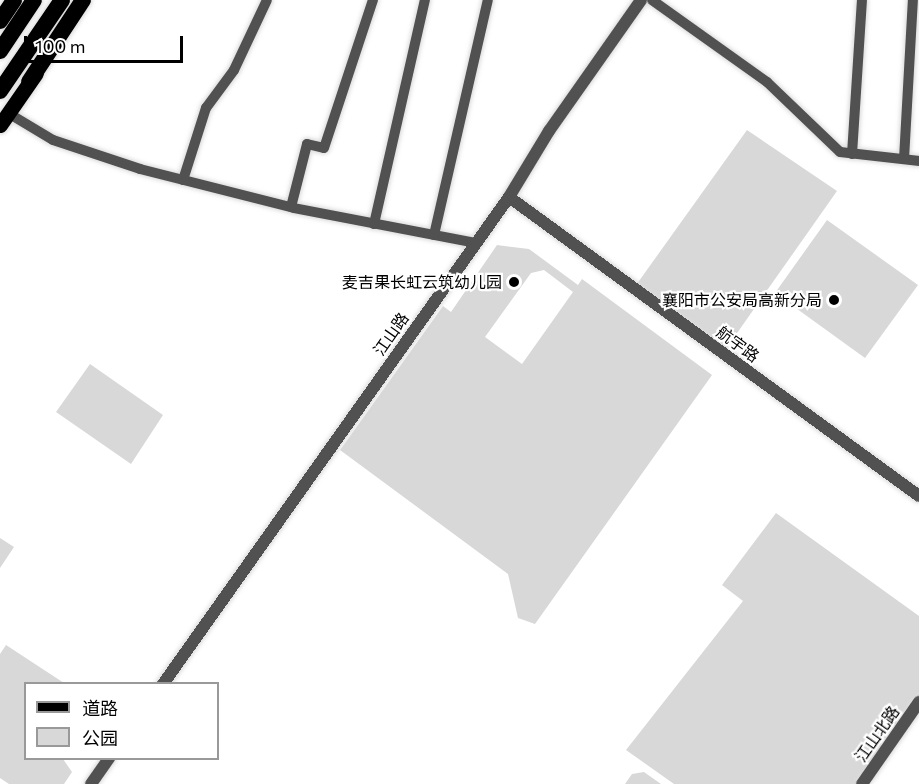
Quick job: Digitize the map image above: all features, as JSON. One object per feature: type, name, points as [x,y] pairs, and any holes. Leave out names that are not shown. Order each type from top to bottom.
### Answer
[{"type":"highway","points":[[0,19],[13,0]]},
{"type":"highway","points":[[0,51],[34,0]]},
{"type":"highway","points":[[0,91],[62,0]]},
{"type":"highway","points":[[29,82],[83,0]]},
{"type":"main road","points":[[4,119],[90,0]]},
{"type":"street","points":[[183,180],[206,108],[234,69],[267,0]]},
{"type":"street","points":[[291,207],[307,144],[324,148],[373,0]]},
{"type":"street","points":[[374,224],[425,0]]},
{"type":"street","points":[[434,235],[489,0]]},
{"type":"street","name":"江山路","points":[[164,682],[509,197],[549,131],[641,0]]},
{"type":"street","points":[[652,0],[767,82],[840,152],[919,160]]},
{"type":"street","points":[[852,154],[862,0]]},
{"type":"street","points":[[904,159],[915,5]]},
{"type":"street","points":[[4,119],[53,140],[183,180],[291,207],[476,243]]},
{"type":"street","name":"航宇路","points":[[509,197],[919,496]]},
{"type":"street","name":"江山北路","points":[[862,784],[919,702]]},
{"type":"street","points":[[91,784],[108,760]]},
{"type":"green space","points":[[747,130],[837,191],[723,353],[634,288]]},
{"type":"green space","points":[[827,220],[918,285],[865,358],[775,293]]},
{"type":"green space","points":[[497,245],[529,249],[578,285],[582,279],[712,375],[535,624],[518,618],[508,574],[340,450],[443,306],[451,312]],"holes":[[[544,270],[573,292],[522,364],[485,337],[531,273]]]},
{"type":"green space","points":[[90,364],[163,415],[131,464],[56,412]]},
{"type":"green space","points":[[776,513],[919,616],[919,702],[862,784],[674,784],[626,750],[743,601],[722,585]]},
{"type":"green space","points":[[0,538],[14,547],[0,568]]},
{"type":"green space","points":[[6,645],[62,682],[24,682],[24,760],[64,760],[72,772],[64,784],[9,784],[0,778],[0,654]]},
{"type":"green space","points":[[644,772],[661,784],[625,784],[632,774]]},
{"type":"place","name":"麦吉果长虹云筑幼儿园","points":[[514,282]]},
{"type":"place","name":"襄阳市公安局高新分局","points":[[834,300]]}]
